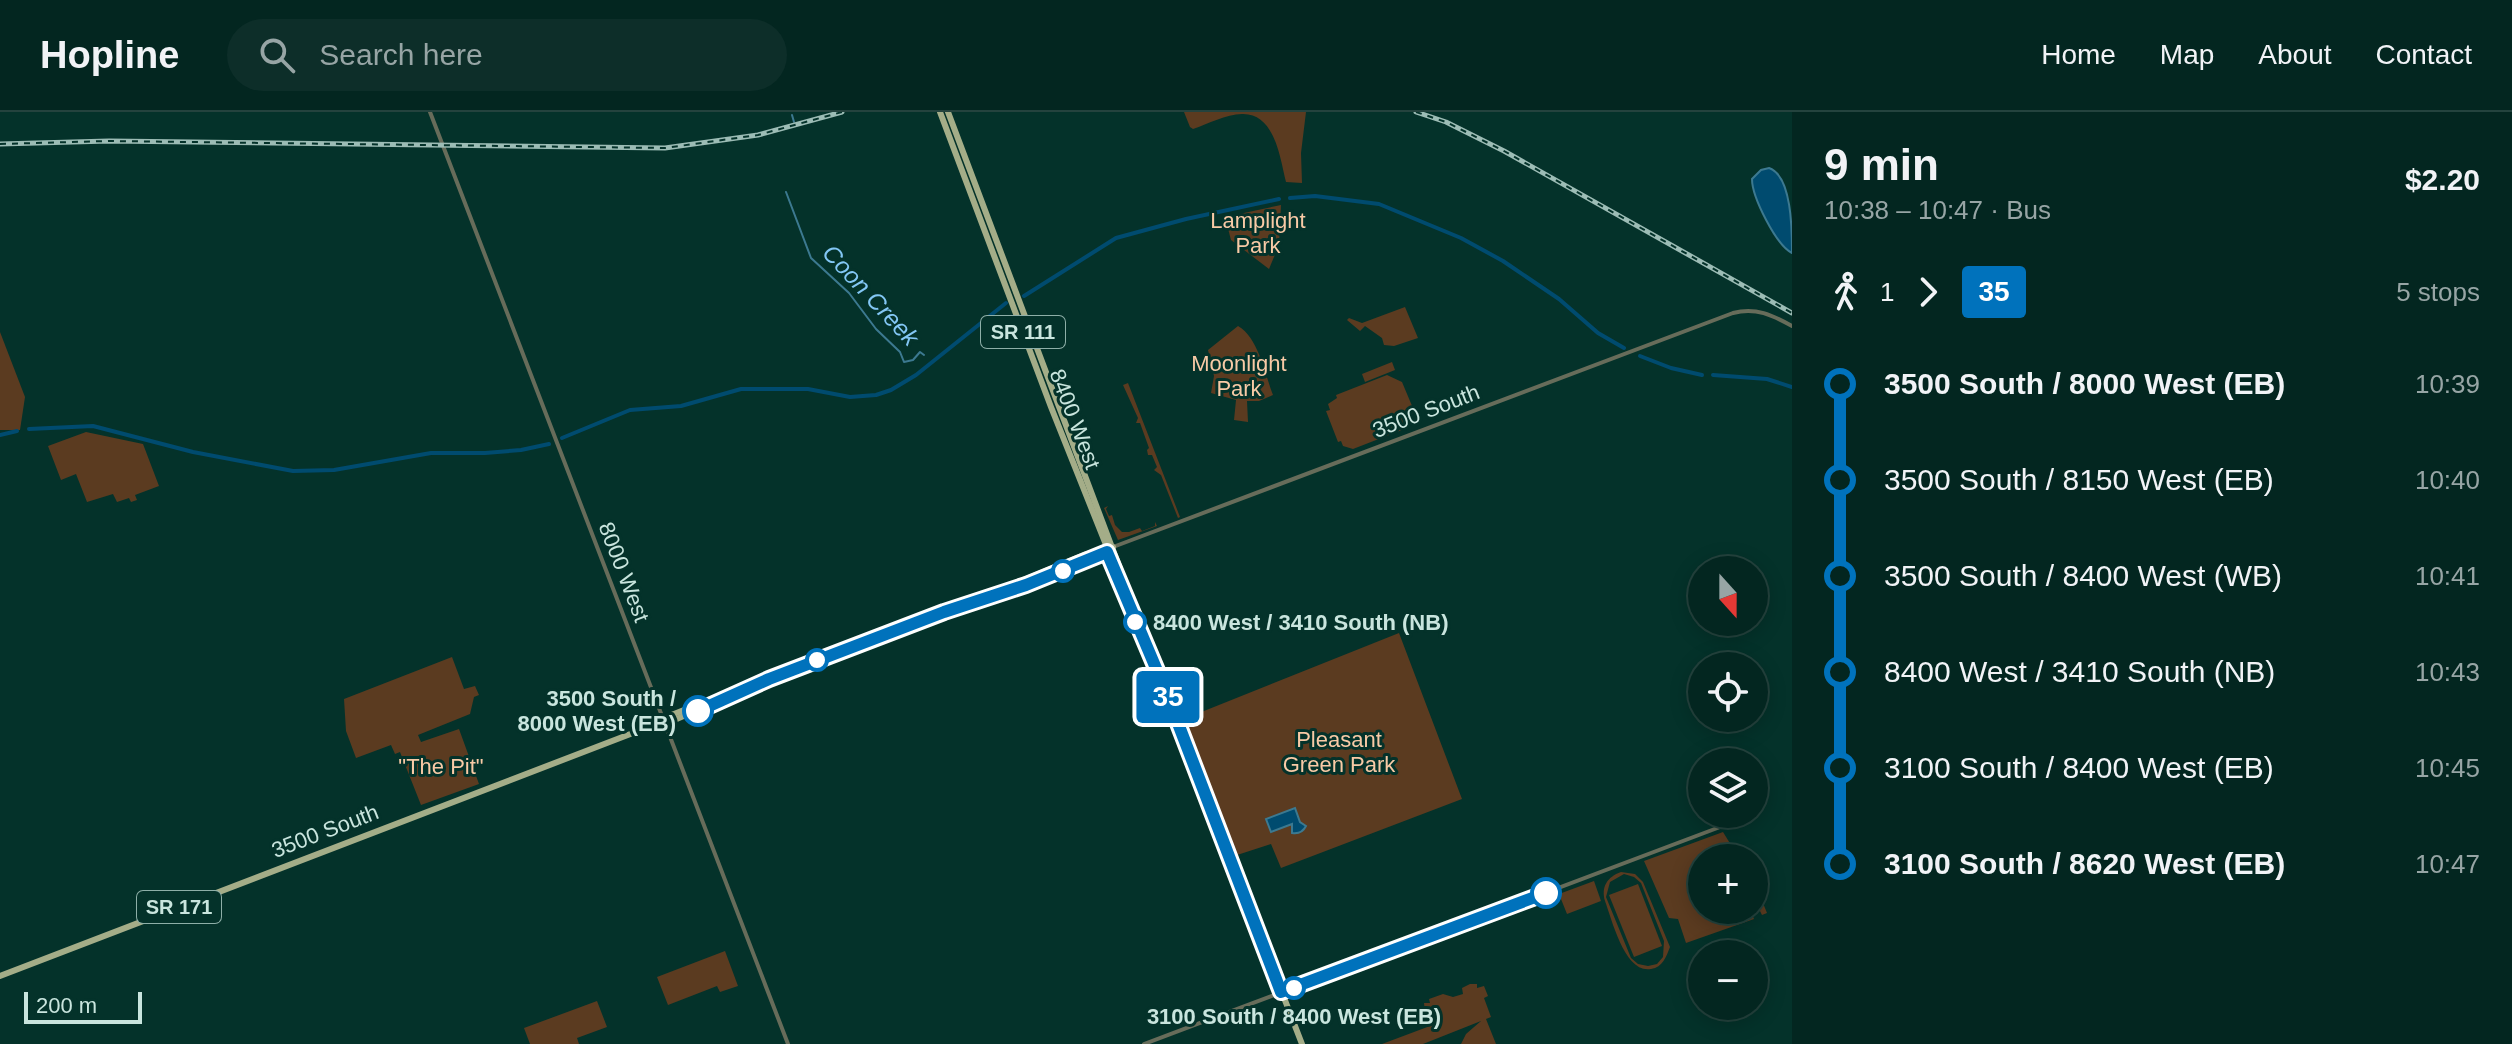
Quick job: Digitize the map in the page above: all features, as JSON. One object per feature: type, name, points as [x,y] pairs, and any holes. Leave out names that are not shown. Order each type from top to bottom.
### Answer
[{"type":"main road","name":"8400 West","points":[[940,112],[1302,1044]]},
{"type":"main road","name":"8400 West","points":[[948,112],[1109,549]]},
{"type":"main road","name":"3500 South","points":[[0,976],[1109,549]]},
{"type":"street","name":"8000 West","points":[[430,112],[788,1044]]},
{"type":"street","name":"3500 South","points":[[1109,549],[1733,313],[1752,310],[1769,314],[1792,326]]},
{"type":"street","points":[[1144,1044],[1717,828]]},
{"type":"green space","points":[[1184,112],[1306,112],[1301,153],[1302,183],[1286,182],[1274,139],[1262,121],[1253,116],[1236,114],[1193,129]]},
{"type":"green space","name":"Lamplight Park","points":[[1281,205],[1279,245],[1269,269],[1231,240],[1225,217]]},
{"type":"green space","points":[[1405,307],[1418,338],[1394,346],[1384,345],[1382,338],[1365,326],[1360,331],[1347,320],[1362,323]]},
{"type":"green space","name":"Moonlight Park","points":[[1238,326],[1256,347],[1273,395],[1259,401],[1247,401],[1248,422],[1234,420],[1236,400],[1211,393],[1214,376],[1208,350]]},
{"type":"green space","points":[[0,332],[25,397],[20,430],[0,430]]},
{"type":"green space","points":[[1392,362],[1395,370],[1365,382],[1362,374]]},
{"type":"green space","points":[[1387,375],[1402,382],[1415,413],[1411,414],[1413,420],[1407,428],[1353,449],[1343,446],[1341,441],[1338,442],[1326,411],[1330,410],[1328,404],[1337,398],[1336,395]]},
{"type":"green space","points":[[1128,383],[1178,518],[1161,475],[1154,470],[1157,467],[1152,455],[1148,455],[1149,448],[1140,423],[1136,423],[1138,418],[1123,385]]},
{"type":"green space","points":[[86,432],[143,444],[159,486],[135,495],[137,500],[131,502],[129,498],[117,502],[113,494],[87,502],[76,474],[61,480],[48,446]]},
{"type":"green space","points":[[1108,506],[1109,516],[1112,515],[1115,525],[1122,532],[1140,528],[1142,531],[1155,526],[1155,522],[1157,526],[1118,540],[1104,508]]},
{"type":"green space","name":"Pleasant Green Park","points":[[1399,633],[1462,799],[1281,868],[1271,844],[1234,856],[1184,719]]},
{"type":"green space","name":"\"The Pit\"","points":[[452,657],[464,689],[475,686],[479,695],[474,697],[470,714],[418,735],[421,742],[459,729],[479,784],[421,805],[400,752],[395,754],[391,745],[356,758],[346,731],[344,699]]},
{"type":"green space","points":[[1723,832],[1730,844],[1690,844]]},
{"type":"green space","points":[[1688,845],[1688,924],[1740,924],[1686,943],[1678,919],[1669,918],[1644,861]]},
{"type":"green space","points":[[1621,872],[1635,874],[1643,882],[1670,947],[1664,961],[1655,968],[1642,968],[1634,963],[1627,955],[1616,932],[1604,891],[1606,883]],"holes":[[[1624,874],[1641,883],[1664,941],[1663,957],[1657,964],[1648,966],[1638,964],[1631,958],[1606,897],[1610,882]]]},
{"type":"green space","points":[[1594,881],[1601,901],[1567,914],[1559,894]]},
{"type":"green space","points":[[1638,884],[1662,946],[1634,957],[1609,895]]},
{"type":"green space","points":[[725,951],[738,986],[720,992],[717,986],[668,1005],[657,977]]},
{"type":"green space","points":[[1477,984],[1477,988],[1484,986],[1488,996],[1484,998],[1491,1017],[1486,1019],[1496,1044],[1461,1044],[1466,1034],[1481,1021],[1423,1044],[1382,1044],[1438,1023],[1433,1009],[1429,1014],[1425,1012],[1424,1003],[1430,1003],[1429,999],[1443,994],[1453,997],[1463,994],[1462,988]]},
{"type":"green space","points":[[597,1001],[607,1027],[577,1038],[579,1044],[530,1044],[524,1028]]},
{"type":"water","points":[[1769,168],[1777,173],[1786,192],[1791,218],[1792,253],[1772,231],[1753,187],[1752,179],[1761,170]]},
{"type":"water","points":[[1295,808],[1300,822],[1306,826],[1303,830],[1292,833],[1292,824],[1271,832],[1266,819]]},
{"type":"waterway","name":"Coon Creek","points":[[792,115],[794,122]]},
{"type":"waterway","name":"Coon Creek","points":[[786,192],[811,258],[849,293],[876,329],[900,352],[904,362],[913,360],[920,352],[924,355]]},
{"type":"waterway","points":[[1290,198],[1315,196],[1379,204],[1461,238],[1503,261],[1559,299],[1598,333],[1624,348]]},
{"type":"waterway","points":[[1024,296],[1116,238],[1279,199]]},
{"type":"waterway","points":[[562,438],[630,410],[681,406],[741,389],[808,389],[850,397],[876,395],[916,375],[1006,303]]},
{"type":"waterway","points":[[1640,356],[1702,375]]},
{"type":"waterway","points":[[1713,375],[1767,379],[1792,387]]},
{"type":"waterway","points":[[29,429],[93,426],[193,452],[293,471],[334,470],[431,453],[485,453],[549,444]]},
{"type":"waterway","points":[[0,435],[17,431]]},
{"type":"railway","points":[[0,144],[109,141],[665,148],[758,135],[842,112]]},
{"type":"railway","points":[[1416,112],[1446,122],[1504,151],[1792,313]]},
{"type":"bus line","name":"35","points":[[698,711],[769,679],[944,612],[1026,585],[1107,552],[1166,692],[1281,992],[1546,893]]},
{"type":"place","name":"8400 West / 3410 South (NB)","points":[[1135,622]]},
{"type":"place","name":"3500 South / 8000 West (EB)","points":[[698,711]]},
{"type":"place","name":"3100 South / 8400 West (EB)","points":[[1294,988]]}]
